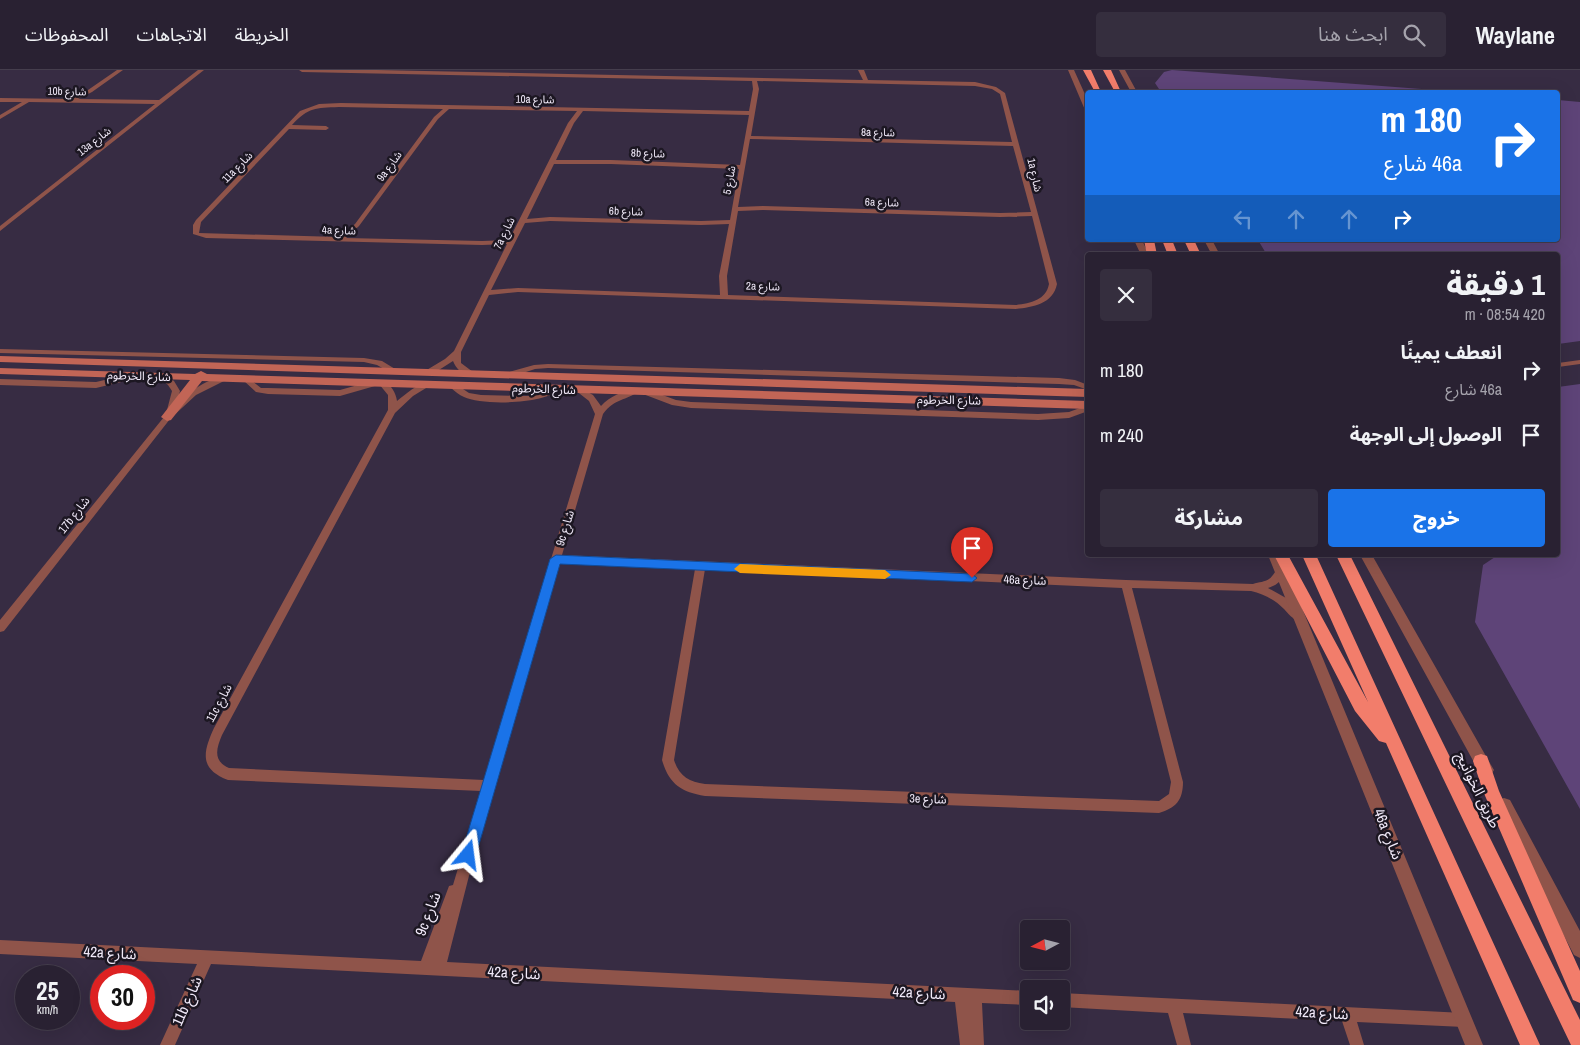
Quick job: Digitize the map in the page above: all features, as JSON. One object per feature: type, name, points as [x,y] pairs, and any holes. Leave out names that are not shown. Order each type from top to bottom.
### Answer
[{"type":"highway","points":[[1087,70],[1097,90]]},
{"type":"highway","points":[[1107,70],[1117,90]]},
{"type":"highway","points":[[1310,557],[1530,1045]]},
{"type":"highway","name":"طريق الخوانيج","points":[[1344,557],[1580,1042]]},
{"type":"highway","points":[[1281,563],[1361,706],[1378,729],[1392,742]]},
{"type":"highway","points":[[1481,761],[1494,798],[1580,993]]},
{"type":"main road","name":"شارع الخرطوم","points":[[0,359],[1085,393]]},
{"type":"main road","points":[[168,417],[202,374],[210,372],[299,373],[319,370]]},
{"type":"main road","name":"شارع الخرطوم","points":[[0,371],[1085,406]]},
{"type":"main road","points":[[746,394],[785,390],[791,384]]},
{"type":"street","points":[[71,101],[90,91],[120,70]]},
{"type":"street","name":"13a شارع","points":[[0,229],[201,70]]},
{"type":"street","points":[[302,70],[507,72],[866,82],[861,71]]},
{"type":"street","points":[[1070,70],[1085,103]]},
{"type":"street","points":[[1122,70],[1133,90]]},
{"type":"street","points":[[856,82],[861,71]]},
{"type":"street","name":"شارع 5","points":[[754,80],[756,89]]},
{"type":"street","name":"شارع 5","points":[[724,296],[724,276],[732,224],[756,89],[761,80]]},
{"type":"street","name":"1a شارع","points":[[866,82],[979,84],[998,89],[1002,93],[1053,288],[1044,296]]},
{"type":"street","points":[[80,102],[90,91]]},
{"type":"street","name":"10b شارع","points":[[0,100],[158,103]]},
{"type":"street","points":[[8,112],[22,100]]},
{"type":"street","points":[[0,117],[29,100]]},
{"type":"street","name":"10a شارع","points":[[318,107],[341,105],[751,114]]},
{"type":"street","name":"11a شارع","points":[[196,234],[198,221],[299,117],[318,107]]},
{"type":"street","name":"9a شارع","points":[[436,118],[439,107]]},
{"type":"street","name":"9a شارع","points":[[339,240],[357,225],[436,118],[448,107]]},
{"type":"street","name":"7a شارع","points":[[428,373],[448,361],[458,352],[578,110]]},
{"type":"street","points":[[289,127],[326,128]]},
{"type":"street","name":"8a شارع","points":[[747,139],[1017,145]]},
{"type":"street","name":"8b شارع","points":[[553,160],[743,165]]},
{"type":"street","name":"6a شارع","points":[[735,207],[1034,216]]},
{"type":"street","name":"6b شارع","points":[[524,218],[732,224]]},
{"type":"street","name":"9a شارع","points":[[351,240],[357,225]]},
{"type":"street","name":"4a شارع","points":[[196,234],[206,236],[511,244]]},
{"type":"street","name":"شارع 5","points":[[713,296],[724,276]]},
{"type":"street","name":"2a شارع","points":[[489,290],[1007,306],[1032,304],[1044,296]]},
{"type":"street","points":[[0,351],[364,360],[379,363],[396,372]]},
{"type":"street","points":[[458,352],[456,358],[459,367],[470,374]]},
{"type":"street","points":[[1560,365],[1580,362]]},
{"type":"street","points":[[508,376],[534,367],[548,366],[1059,381],[1075,383],[1085,387]]},
{"type":"street","points":[[0,382],[96,385],[139,375]]},
{"type":"street","name":"17b شارع","points":[[162,376],[171,383],[176,391],[175,402],[168,417]]},
{"type":"street","name":"17b شارع","points":[[0,628],[168,417],[193,393],[224,379]]},
{"type":"street","points":[[378,384],[392,393],[394,404],[392,411]]},
{"type":"street","name":"11c شارع","points":[[427,385],[410,394],[392,411],[216,736],[211,751],[211,760],[215,767],[228,774],[489,786]]},
{"type":"street","points":[[580,390],[595,402],[599,414]]},
{"type":"street","points":[[599,414],[609,402],[641,392],[670,402],[691,406],[1008,416],[1058,416],[1077,413],[1085,408]]},
{"type":"street","name":"9c شارع","points":[[432,969],[489,786],[599,414]]},
{"type":"street","points":[[1367,557],[1481,761],[1580,949]]},
{"type":"street","name":"46a شارع","points":[[556,559],[700,567],[1126,584],[1254,587],[1272,583],[1278,578],[1281,563]]},
{"type":"street","name":"46a شارع","points":[[1281,563],[1302,622],[1474,1045]]},
{"type":"street","name":"3e شارع","points":[[700,567],[668,760],[670,770],[684,785],[694,789],[715,791],[1159,807],[1169,804],[1174,800],[1177,782],[1126,584]]},
{"type":"street","name":"46a شارع","points":[[1254,587],[1278,597],[1292,609],[1302,622]]},
{"type":"street","name":"42a شارع","points":[[0,947],[1020,998]]},
{"type":"street","name":"11b شارع","points":[[167,1045],[206,957]]},
{"type":"street","points":[[967,1045],[969,995]]},
{"type":"street","points":[[969,995],[977,1045]]},
{"type":"street","name":"42a شارع","points":[[1070,1000],[1464,1020]]},
{"type":"street","points":[[1174,1006],[1184,1045]]},
{"type":"street","points":[[1347,1014],[1357,1045]]},
{"type":"shaded area","points":[[1172,70],[1435,90],[1160,90],[1155,83],[1164,72]]},
{"type":"shaded area","points":[[1560,100],[1580,102],[1580,341],[1560,344],[1560,252],[1265,252],[1259,242],[1560,242]]},
{"type":"shaded area","points":[[1580,384],[1580,809],[1475,622],[1483,565],[1495,557],[1560,557],[1560,387]]},
{"type":"slow traffic","points":[[740,569],[885,575]]},
{"type":"route","points":[[468,855],[556,559],[720,568],[972,578]]}]
